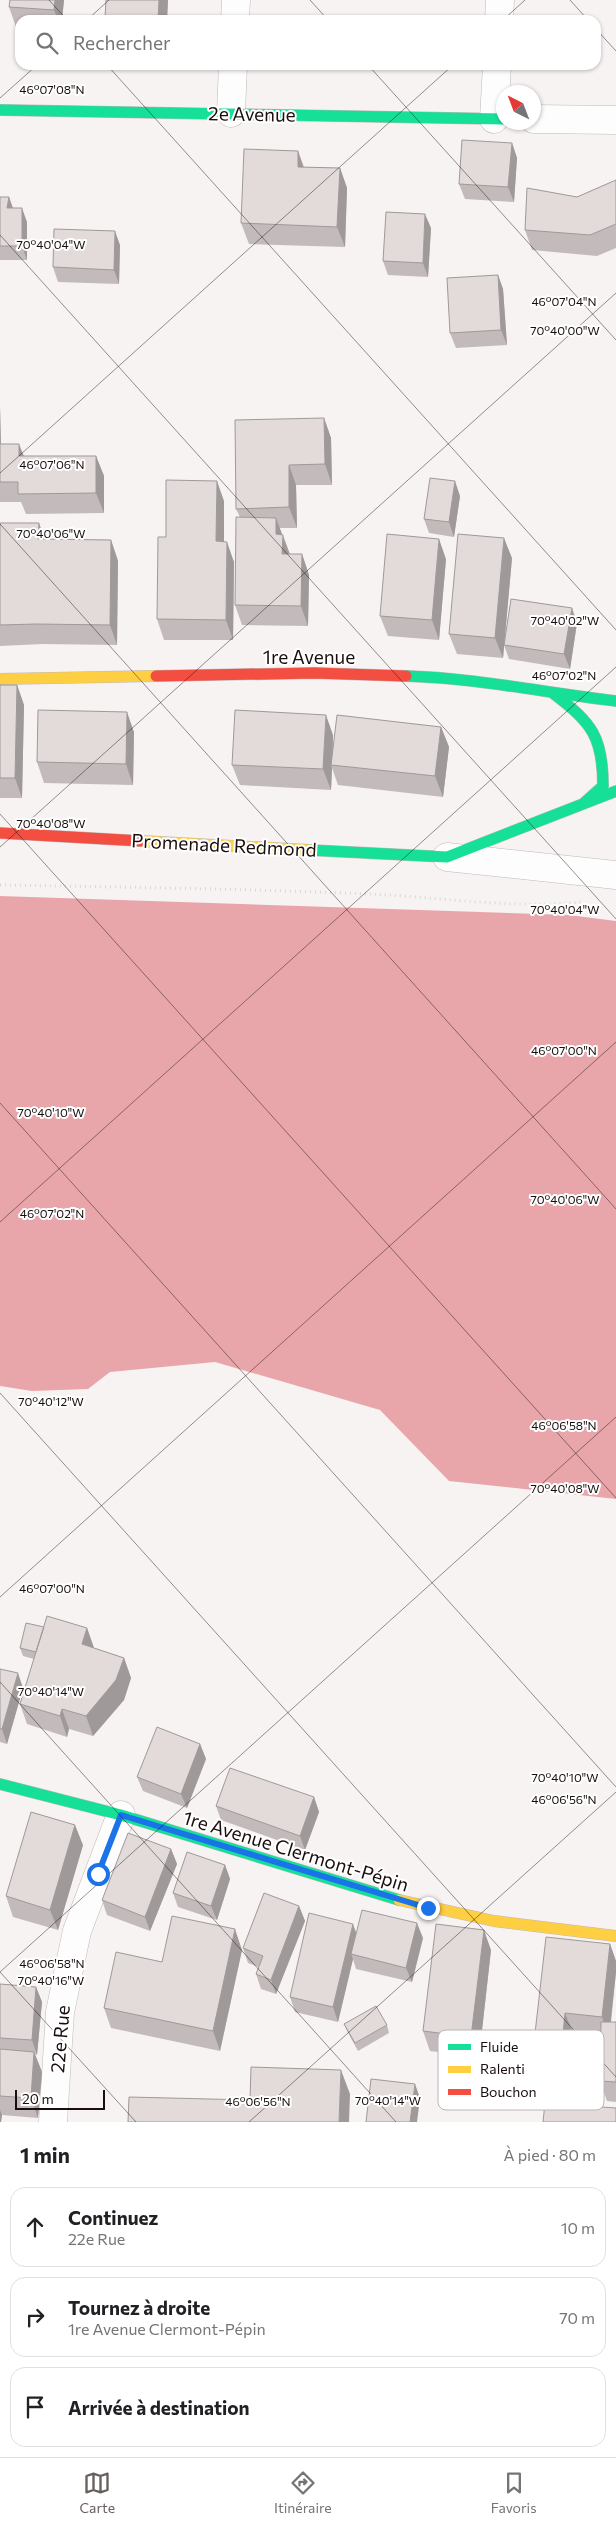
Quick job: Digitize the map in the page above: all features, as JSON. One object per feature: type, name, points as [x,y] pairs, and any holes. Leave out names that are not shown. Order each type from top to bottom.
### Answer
[{"type":"street","points":[[235,15],[236,0]]},
{"type":"street","points":[[499,15],[500,0]]},
{"type":"street","points":[[231,113],[233,70]]},
{"type":"street","points":[[497,70],[498,85]]},
{"type":"street","name":"2e Avenue","points":[[0,110],[496,119]]},
{"type":"street","points":[[541,119],[616,120]]},
{"type":"street","name":"1re Avenue","points":[[0,680],[324,673],[451,677],[554,694],[616,701]]},
{"type":"street","name":"Promenade Redmond","points":[[554,694],[578,712],[593,729],[602,745],[603,786],[579,807]]},
{"type":"street","name":"Promenade Redmond","points":[[447,857],[616,791]]},
{"type":"street","name":"Promenade Redmond","points":[[0,833],[447,857],[616,875]]},
{"type":"street","name":"1re Avenue Clermont-Pépin","points":[[0,1784],[121,1815],[414,1906],[494,1921],[616,1936]]},
{"type":"street","name":"22e Rue","points":[[53,2122],[60,2012],[76,1940],[121,1815]]},
{"type":"path","points":[[0,885],[310,892],[408,896],[542,906],[590,902]]},
{"type":"shaded area","points":[[0,896],[569,915],[616,921],[616,1499],[449,1481],[380,1410],[215,1362],[110,1372],[88,1389],[32,1391],[0,1386]]},
{"type":"building","points":[[10,0],[55,0],[54,10],[9,7]]},
{"type":"building","points":[[106,0],[159,0],[158,15],[105,15]]},
{"type":"building","points":[[462,140],[512,143],[508,187],[459,184]]},
{"type":"building","points":[[244,149],[298,151],[298,167],[340,168],[337,227],[241,223]]},
{"type":"building","points":[[616,180],[616,224],[590,235],[525,230],[527,188],[577,197]]},
{"type":"building","points":[[0,197],[9,197],[7,208],[22,208],[22,246],[0,246]]},
{"type":"building","points":[[386,212],[425,214],[423,263],[383,261]]},
{"type":"building","points":[[54,229],[115,231],[114,270],[53,267]]},
{"type":"building","points":[[498,275],[501,330],[450,333],[447,278]]},
{"type":"building","points":[[324,418],[325,464],[289,465],[289,507],[236,509],[235,420]]},
{"type":"building","points":[[0,444],[19,444],[19,456],[96,456],[96,493],[18,494],[18,482],[0,482]]},
{"type":"building","points":[[430,478],[455,481],[449,522],[424,519]]},
{"type":"building","points":[[166,480],[217,481],[216,541],[227,542],[226,620],[157,619],[158,537],[166,537]]},
{"type":"building","points":[[236,517],[276,518],[276,534],[283,535],[282,554],[302,554],[301,606],[235,605]]},
{"type":"building","points":[[0,523],[39,523],[38,539],[111,540],[110,625],[0,625]]},
{"type":"building","points":[[387,534],[439,539],[432,620],[380,616]]},
{"type":"building","points":[[458,534],[504,538],[495,638],[449,634]]},
{"type":"building","points":[[511,599],[572,608],[564,654],[504,645]]},
{"type":"building","points":[[0,685],[17,685],[15,778],[0,778]]},
{"type":"building","points":[[38,710],[127,712],[126,764],[37,762]]},
{"type":"building","points":[[235,710],[326,715],[323,769],[232,765]]},
{"type":"building","points":[[337,715],[441,727],[435,776],[331,765]]},
{"type":"building","points":[[47,1616],[87,1628],[82,1644],[124,1658],[116,1680],[86,1716],[62,1709],[60,1716],[20,1704]]},
{"type":"building","points":[[26,1623],[44,1627],[36,1652],[20,1648]]},
{"type":"building","points":[[0,1669],[18,1673],[2,1729],[0,1729]]},
{"type":"building","points":[[157,1727],[200,1744],[181,1794],[137,1777]]},
{"type":"building","points":[[230,1768],[314,1797],[300,1836],[216,1806]]},
{"type":"building","points":[[31,1812],[75,1825],[50,1910],[6,1896]]},
{"type":"building","points":[[128,1833],[171,1849],[145,1917],[102,1900]]},
{"type":"building","points":[[187,1852],[225,1865],[211,1906],[173,1893]]},
{"type":"building","points":[[264,1893],[299,1906],[271,1980],[256,1974],[263,1956],[243,1948]]},
{"type":"building","points":[[362,1910],[417,1923],[406,1968],[351,1954]]},
{"type":"building","points":[[309,1913],[353,1924],[333,2007],[290,1997]]},
{"type":"building","points":[[172,1916],[235,1929],[213,2031],[104,2008],[116,1952],[162,1962]]},
{"type":"building","points":[[436,1924],[484,1930],[472,2030],[438,2030],[438,2033],[423,2031]]},
{"type":"building","points":[[546,1937],[610,1944],[602,2017],[565,2013],[563,2030],[535,2030]]},
{"type":"building","points":[[0,1984],[36,1987],[32,2040],[0,2038]]},
{"type":"building","points":[[376,2006],[387,2025],[355,2043],[344,2024]]},
{"type":"building","points":[[601,2022],[616,2022],[616,2082],[604,2081],[604,2030],[601,2030]]},
{"type":"building","points":[[0,2049],[34,2052],[31,2098],[0,2096]]},
{"type":"building","points":[[251,2067],[341,2070],[339,2122],[128,2122],[129,2097],[250,2100]]},
{"type":"building","points":[[371,2079],[415,2084],[410,2122],[366,2122]]},
{"type":"building","points":[[604,2107],[616,2108],[616,2122],[543,2122],[544,2110],[604,2110]]},
{"type":"traffic: fast","points":[[0,110],[496,119]]},
{"type":"traffic: fast","points":[[406,676],[485,683],[616,701]]},
{"type":"traffic: fast","points":[[554,694],[578,714],[593,732],[598,743],[601,755],[603,786],[584,803]]},
{"type":"traffic: fast","points":[[309,850],[447,857],[616,791]]},
{"type":"traffic: fast","points":[[0,1784],[121,1815],[399,1900]]},
{"type":"traffic: slow","points":[[0,679],[156,676]]},
{"type":"traffic: slow","points":[[141,841],[309,850]]},
{"type":"traffic: slow","points":[[399,1900],[494,1921],[616,1936]]},
{"type":"traffic: jam","points":[[156,676],[314,673],[406,676]]},
{"type":"traffic: jam","points":[[0,833],[141,841]]},
{"type":"route","points":[[98,1874],[121,1815],[414,1906],[428,1908]]}]
